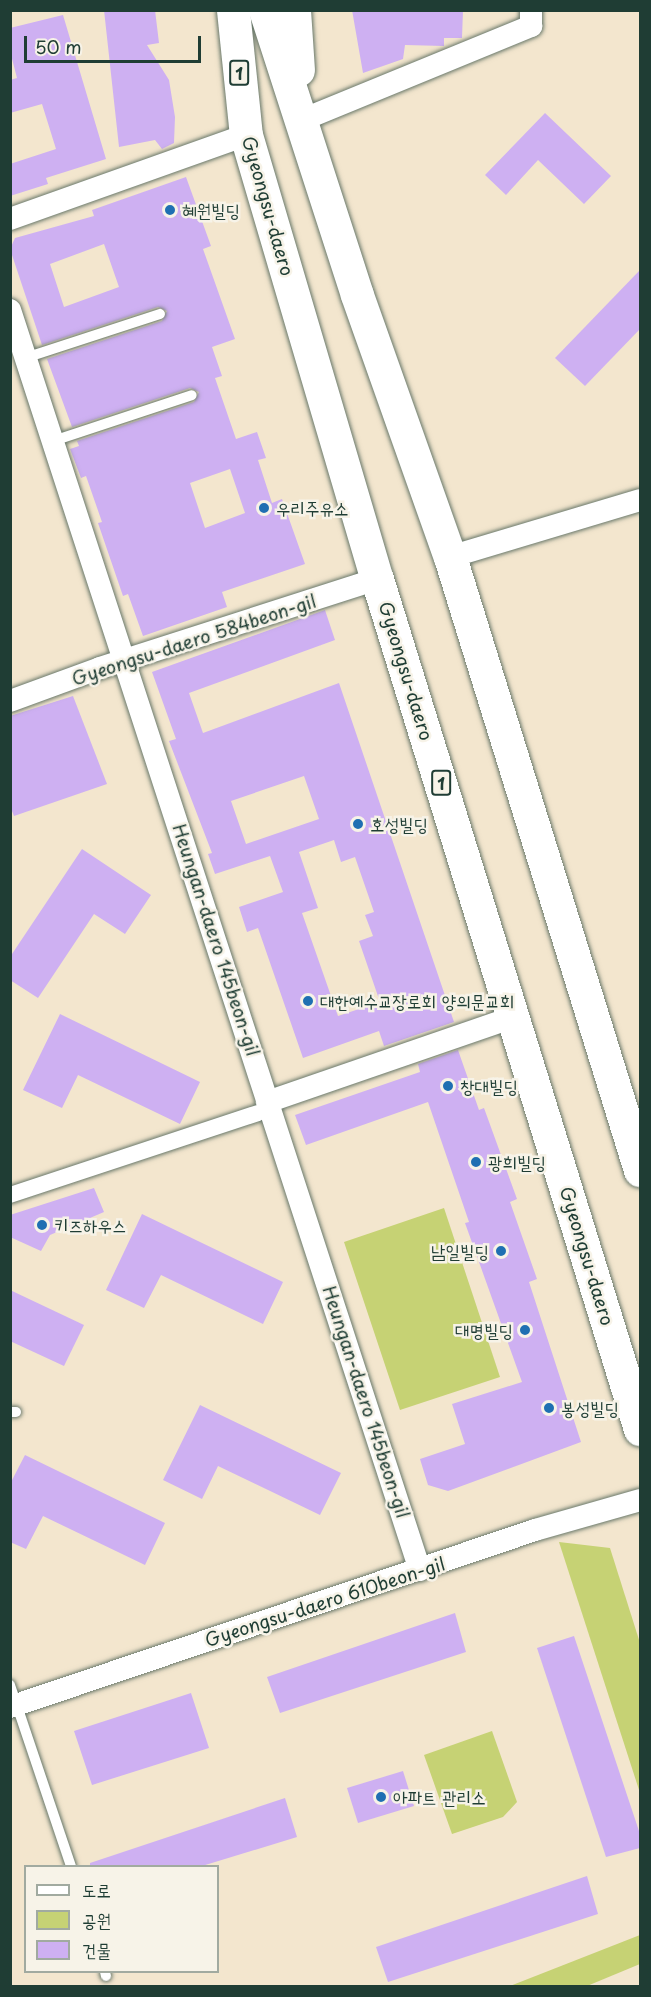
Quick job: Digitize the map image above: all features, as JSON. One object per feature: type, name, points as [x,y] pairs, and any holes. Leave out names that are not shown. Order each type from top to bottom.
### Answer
[{"type":"main road","points":[[211,10],[246,135]]},
{"type":"main road","name":"Gyeongsu-daero","points":[[233,10],[246,135],[377,579],[640,1429]]},
{"type":"main road","points":[[265,10],[357,295],[450,557],[640,1170]]},
{"type":"main road","points":[[294,10],[302,120]]},
{"type":"street","points":[[302,120],[531,18]]},
{"type":"street","points":[[10,219],[246,135]]},
{"type":"street","name":"Heungan-daero 145beon-gil","points":[[10,310],[127,661],[263,1108],[420,1570]]},
{"type":"street","points":[[450,557],[640,500]]},
{"type":"street","name":"Gyeongsu-daero 584beon-gil","points":[[10,701],[377,579]]},
{"type":"street","points":[[10,1195],[263,1108],[514,1017]]},
{"type":"street","name":"Gyeongsu-daero 610beon-gil","points":[[13,1699],[420,1570],[535,1530],[640,1500]]},
{"type":"lane","points":[[25,358],[160,314]]},
{"type":"lane","points":[[53,441],[192,395]]},
{"type":"lane","points":[[13,1699],[71,1865]]},
{"type":"green space","points":[[444,1208],[500,1377],[400,1410],[344,1242]]},
{"type":"green space","points":[[559,1542],[610,1548],[640,1643],[640,1793]]},
{"type":"green space","points":[[492,1731],[517,1802],[503,1817],[452,1834],[424,1755]]},
{"type":"green space","points":[[640,1935],[640,1964],[587,1986],[510,1986]]},
{"type":"building","points":[[104,10],[155,10],[159,43],[147,45],[169,80],[175,117],[174,143],[162,149],[155,140],[119,147]]},
{"type":"building","points":[[352,10],[463,10],[462,38],[444,38],[444,46],[405,45],[403,59],[363,73]]},
{"type":"building","points":[[63,15],[106,159],[46,178],[48,184],[10,196],[10,164],[56,149],[42,104],[10,113],[10,80],[17,78],[10,51],[10,28]]},
{"type":"building","points":[[545,113],[611,176],[584,204],[538,160],[506,195],[485,175]]},
{"type":"building","points":[[186,177],[211,246],[203,249],[235,339],[212,347],[222,376],[215,378],[236,439],[257,432],[266,458],[258,460],[272,503],[282,499],[305,564],[222,592],[227,607],[143,636],[128,594],[123,596],[98,523],[102,522],[86,476],[81,478],[70,449],[79,446],[77,441],[194,402],[199,392],[190,388],[72,427],[47,359],[162,321],[167,311],[158,307],[42,345],[10,249],[15,238],[94,216],[92,210]],"holes":[[[104,244],[119,287],[64,307],[50,264]],[[230,469],[245,513],[205,528],[190,483]]]},
{"type":"building","points":[[640,270],[640,329],[585,386],[555,358]]},
{"type":"building","points":[[325,610],[335,640],[189,693],[203,733],[339,683],[454,1022],[384,1046],[379,1031],[303,1058],[258,928],[247,932],[239,907],[283,892],[270,856],[215,874],[208,854],[212,853],[169,741],[176,739],[152,672]],"holes":[[[304,776],[319,819],[246,844],[231,801]],[[334,840],[341,862],[355,857],[374,912],[365,915],[373,936],[359,941],[380,1002],[338,1016],[302,913],[318,908],[299,852]]]},
{"type":"building","points":[[73,696],[107,784],[14,816],[10,806],[10,716]]},
{"type":"building","points":[[82,849],[151,895],[125,934],[94,914],[38,998],[10,980],[10,957]]},
{"type":"building","points":[[60,1014],[200,1082],[180,1124],[78,1075],[62,1108],[23,1090]]},
{"type":"building","points":[[458,1050],[479,1110],[484,1108],[517,1199],[510,1202],[537,1279],[529,1282],[581,1442],[448,1491],[428,1485],[420,1459],[465,1444],[452,1404],[522,1382],[465,1223],[469,1222],[428,1102],[306,1145],[295,1115],[420,1072],[418,1064]]},
{"type":"building","name":"키즈하우스","points":[[94,1188],[104,1212],[50,1235],[41,1251],[10,1237],[10,1215]]},
{"type":"building","points":[[142,1214],[283,1282],[263,1324],[161,1275],[144,1308],[106,1290]]},
{"type":"building","points":[[10,1290],[84,1325],[64,1366],[10,1341]]},
{"type":"building","points":[[200,1405],[341,1473],[320,1515],[218,1466],[202,1499],[163,1480]]},
{"type":"building","points":[[25,1455],[165,1523],[145,1565],[43,1516],[26,1549],[10,1542],[10,1484]]},
{"type":"building","points":[[455,1613],[466,1652],[280,1713],[267,1677]]},
{"type":"building","points":[[574,1636],[640,1834],[640,1848],[606,1857],[537,1648]]},
{"type":"building","points":[[191,1693],[209,1748],[92,1785],[74,1731]]},
{"type":"building","name":"아파트 관리소","points":[[403,1771],[414,1806],[358,1823],[347,1788]]},
{"type":"building","points":[[285,1798],[297,1837],[205,1865],[90,1865],[90,1863]]},
{"type":"building","points":[[587,1876],[598,1914],[388,1982],[376,1947]]},
{"type":"place","name":"혜원빌딩","points":[[170,210]]},
{"type":"place","name":"우리주유소","points":[[264,508]]},
{"type":"place","name":"호성빌딩","points":[[358,824]]},
{"type":"place","name":"대한예수교장로회 양의문교회","points":[[308,1001]]},
{"type":"place","name":"창대빌딩","points":[[448,1086]]},
{"type":"place","name":"광희빌딩","points":[[476,1162]]},
{"type":"place","name":"키즈하우스","points":[[42,1225]]},
{"type":"place","name":"남일빌딩","points":[[501,1251]]},
{"type":"place","name":"대명빌딩","points":[[525,1330]]},
{"type":"place","name":"봉성빌딩","points":[[549,1408]]},
{"type":"place","name":"아파트 관리소","points":[[381,1797]]}]
